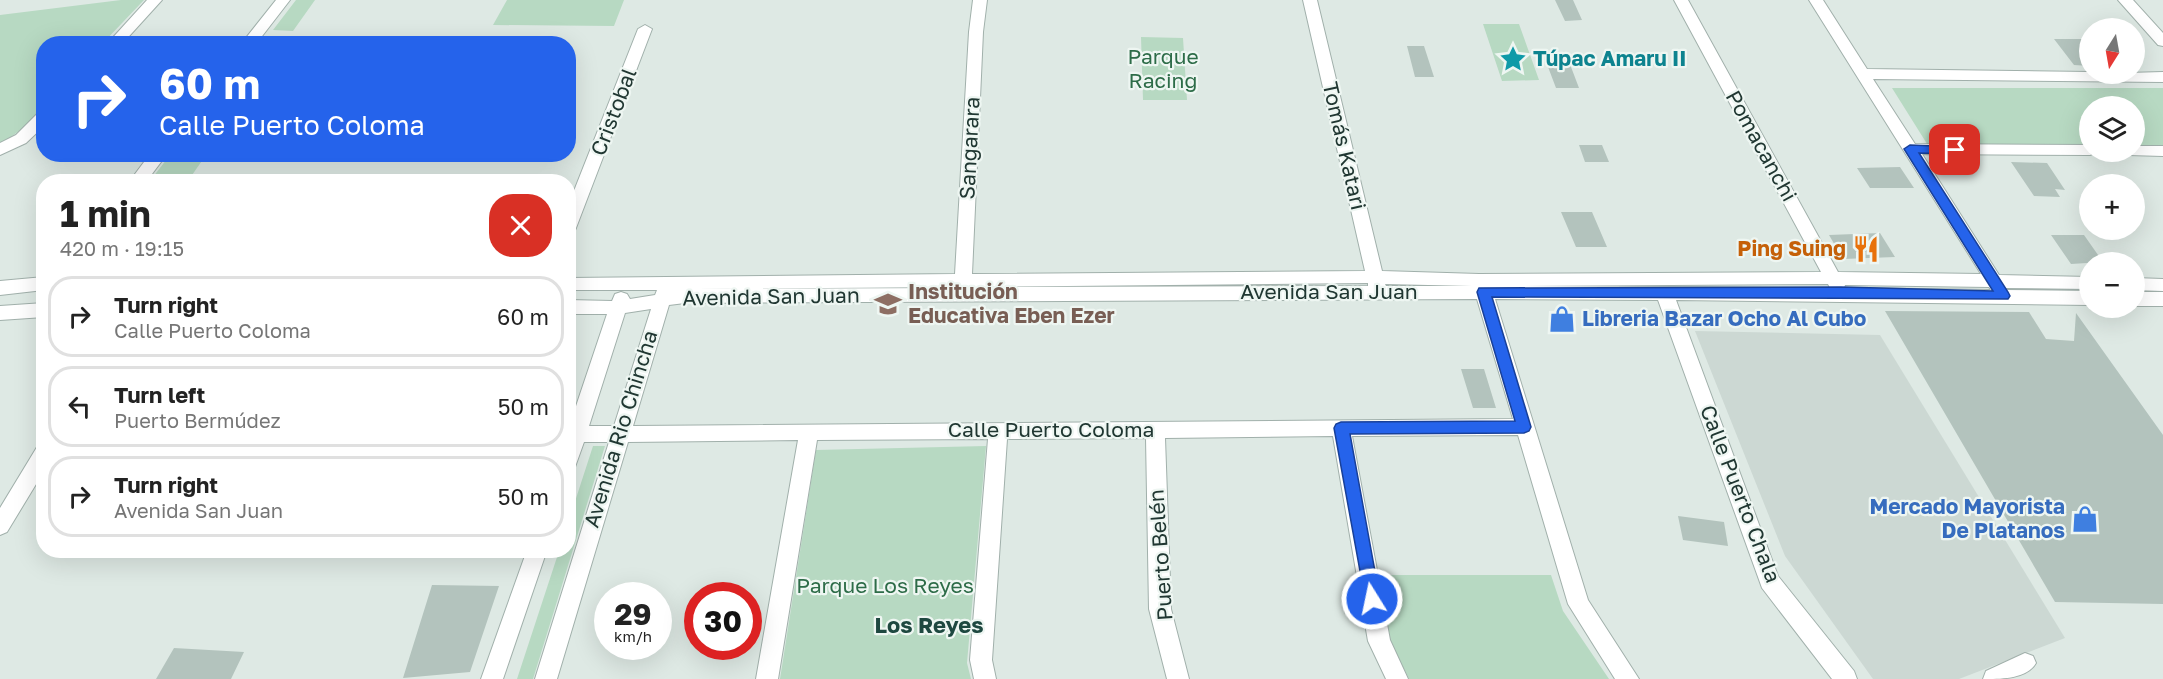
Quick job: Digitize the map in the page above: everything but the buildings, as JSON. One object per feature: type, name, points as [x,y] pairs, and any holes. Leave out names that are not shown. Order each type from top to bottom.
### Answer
[{"type":"street","points":[[121,36],[155,0]]},
{"type":"street","points":[[254,36],[283,0]]},
{"type":"street","name":"Sangarara","points":[[963,289],[976,32],[980,0]]},
{"type":"street","name":"Tomás Katari","points":[[1310,0],[1376,284]]},
{"type":"street","name":"Pomacanchi","points":[[1681,0],[1837,285]]},
{"type":"street","points":[[1816,0],[2003,296]]},
{"type":"street","points":[[2125,0],[2163,42]]},
{"type":"street","name":"Cristobal","points":[[576,207],[645,29]]},
{"type":"street","points":[[1863,74],[2163,77]]},
{"type":"street","points":[[0,150],[21,139],[36,124]]},
{"type":"street","points":[[1910,149],[2079,150]]},
{"type":"street","points":[[2145,151],[2163,151]]},
{"type":"street","points":[[143,174],[153,162]]},
{"type":"street","name":"Avenida San Juan","points":[[576,285],[627,283],[686,296],[963,289],[1376,284],[1479,280],[1837,285],[2003,296],[2079,298]]},
{"type":"street","name":"Avenida San Juan","points":[[1376,284],[1484,292],[1664,292],[1993,280],[2079,283]]},
{"type":"street","name":"Avenida Rio Chincha","points":[[576,439],[627,283]]},
{"type":"street","points":[[0,288],[36,284]]},
{"type":"street","points":[[2145,284],[2163,285]]},
{"type":"street","name":"Avenida San Juan","points":[[576,307],[618,308],[664,291]]},
{"type":"street","name":"Avenida Rio Chincha","points":[[546,679],[664,291]]},
{"type":"street","points":[[1484,292],[1579,604],[1628,679]]},
{"type":"street","name":"Calle Puerto Chala","points":[[1664,292],[1769,581],[1846,679]]},
{"type":"street","points":[[2145,298],[2163,299]]},
{"type":"street","points":[[0,313],[36,308]]},
{"type":"street","name":"Calle Puerto Coloma","points":[[578,434],[1524,427]]},
{"type":"street","points":[[1341,428],[1379,641],[1397,679]]},
{"type":"street","name":"Puerto Belén","points":[[1155,430],[1160,609],[1178,679]]},
{"type":"street","points":[[985,679],[981,660],[999,431]]},
{"type":"street","points":[[767,679],[809,432]]},
{"type":"street","points":[[0,526],[36,466]]},
{"type":"street","points":[[492,679],[534,558]]},
{"type":"street","points":[[1994,679],[2025,663]]},
{"type":"shaded area","points":[[1695,331],[1880,335],[2065,638],[1959,679],[1873,679],[1785,556]]},
{"type":"green space","points":[[121,0],[144,0],[110,36],[36,36],[36,114],[23,128],[0,145],[0,15]]},
{"type":"green space","points":[[296,0],[315,0],[293,31],[273,30]]},
{"type":"green space","points":[[507,0],[624,0],[614,26],[493,25]]},
{"type":"green space","points":[[1483,24],[1519,24],[1539,80],[1502,81]]},
{"type":"green space","name":"Parque Racing","points":[[1141,37],[1183,38],[1187,100],[1143,100]]},
{"type":"green space","points":[[1892,88],[2163,88],[2163,145],[2145,145],[2145,96],[2079,96],[2079,145],[1929,147]]},
{"type":"green space","points":[[165,162],[201,162],[193,174],[155,174]]},
{"type":"green space","points":[[593,446],[605,446],[576,540],[576,498]]},
{"type":"green space","name":"Parque Los Reyes","points":[[986,446],[967,663],[971,679],[780,679],[816,450]]},
{"type":"green space","points":[[557,558],[570,558],[533,679],[517,679]]},
{"type":"green space","points":[[1377,575],[1551,575],[1563,611],[1609,679],[1409,679],[1389,639]]},
{"type":"place","name":"Túpac Amaru II","points":[[1513,59]]},
{"type":"place","name":"Ping Suing","points":[[1866,249]]},
{"type":"place","name":"Institución Educativa Eben Ezer","points":[[888,304]]},
{"type":"place","name":"Libreria Bazar Ocho Al Cubo","points":[[1562,319]]},
{"type":"place","name":"Mercado Mayorista De Platanos","points":[[2085,519]]},
{"type":"district","name":"Los Reyes","points":[[929,625]]},
{"type":"route","points":[[1372,599],[1341,428],[1524,427],[1484,292],[1841,292],[2003,296],[1910,149],[1955,150]]}]
